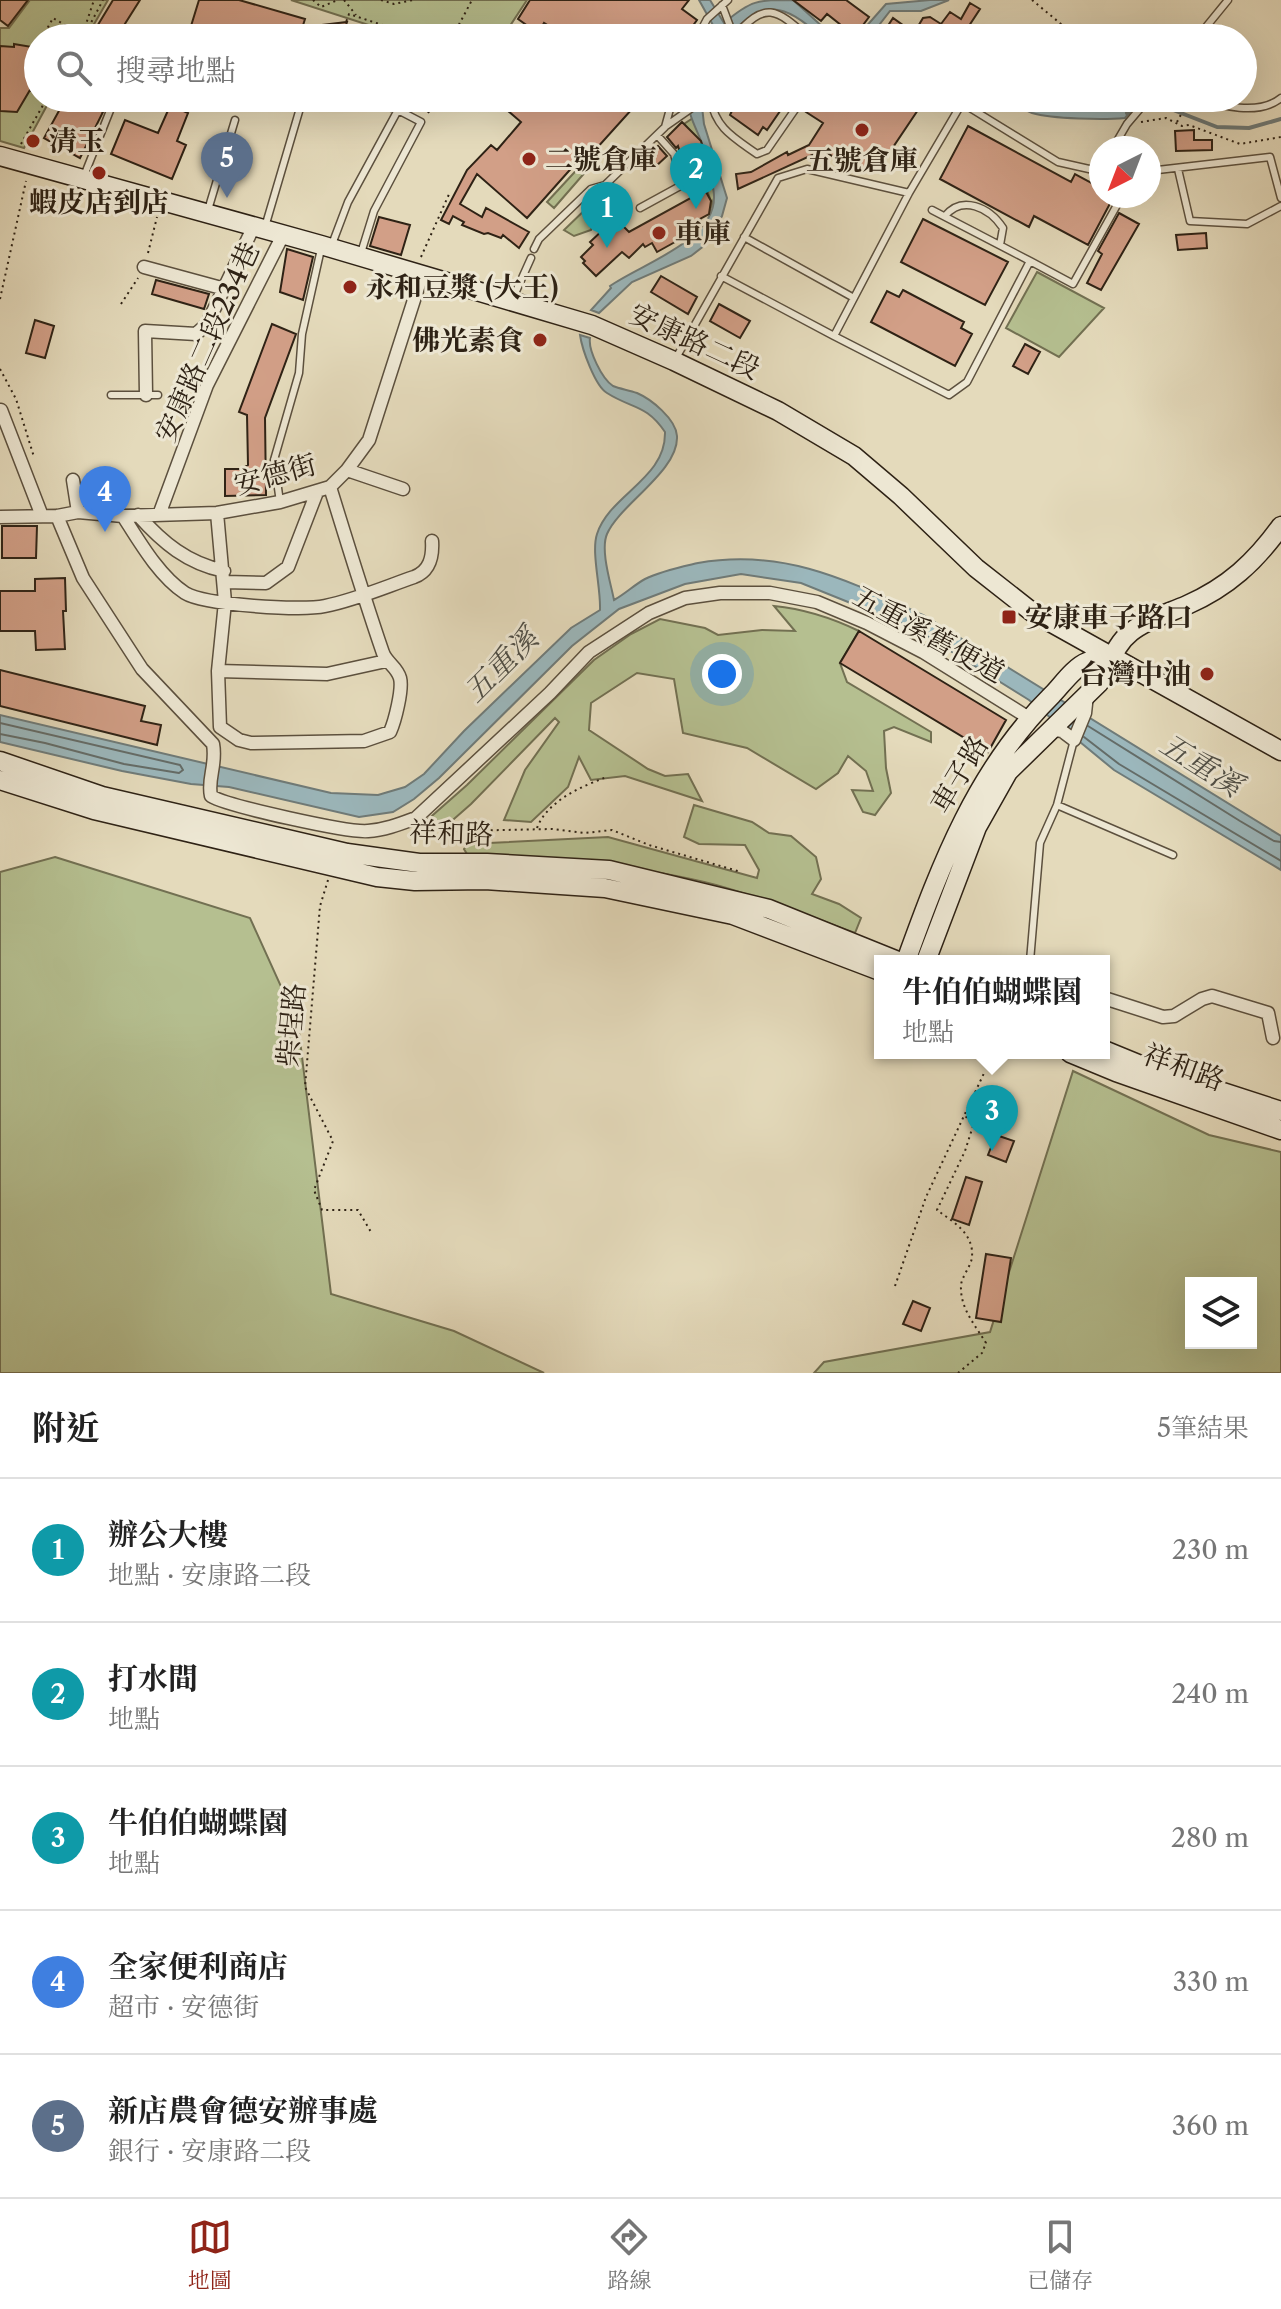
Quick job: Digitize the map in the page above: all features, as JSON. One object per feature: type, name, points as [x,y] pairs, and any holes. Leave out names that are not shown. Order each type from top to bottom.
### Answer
[{"type":"main road","name":"安康路二段","points":[[15,160],[592,325],[674,361],[778,411],[854,456],[1003,592],[1032,612],[1281,751]]},
{"type":"main road","name":"車子路","points":[[928,955],[977,827],[1008,772],[1104,677],[1111,657],[1129,633],[1232,581],[1247,568],[1281,526]]},
{"type":"main road","name":"車子路","points":[[908,955],[937,875],[962,818],[991,770],[1029,718],[1086,662],[1111,657]]},
{"type":"main road","name":"祥和路","points":[[0,761],[102,796],[347,853],[419,863],[487,863],[609,870],[769,909],[883,955]]},
{"type":"main road","name":"祥和路","points":[[0,780],[94,810],[332,868],[415,881],[485,880],[605,888],[733,915],[874,969]]},
{"type":"main road","name":"祥和路","points":[[1110,1052],[1281,1120]]},
{"type":"main road","name":"祥和路","points":[[1085,1059],[1281,1130]]},
{"type":"main road","points":[[1154,1070],[1281,1111]]},
{"type":"main road","points":[[1116,1072],[1202,1114],[1281,1142]]},
{"type":"street","points":[[152,395],[145,331],[196,334],[207,324],[225,289],[267,231]]},
{"type":"street","name":"安康路二段234巷","points":[[159,515],[267,231]]},
{"type":"street","points":[[144,267],[225,289]]},
{"type":"street","name":"安德街","points":[[0,517],[57,516],[78,512],[123,516],[217,513],[280,502],[330,487],[369,440],[418,274]]},
{"type":"street","points":[[1,410],[42,516]]},
{"type":"street","points":[[347,470],[403,489]]},
{"type":"street","points":[[73,480],[78,512]]},
{"type":"street","points":[[217,513],[225,602],[218,671],[220,727],[239,740],[251,743],[364,741],[390,732],[401,681],[396,669],[386,661],[330,487]]},
{"type":"street","points":[[138,515],[184,557],[224,577],[266,583],[288,567],[317,492]]},
{"type":"street","name":"五重溪舊便道","points":[[57,516],[83,578],[142,669],[213,744],[216,758],[209,790],[214,799],[335,828],[365,832],[393,827],[416,818],[550,693],[589,652],[649,613],[685,598],[720,593],[770,593],[817,602],[923,652],[1029,718]]},
{"type":"street","points":[[123,516],[183,592],[225,602],[316,607],[363,594],[421,574],[432,558],[432,541]]},
{"type":"street","points":[[218,671],[327,674],[386,661]]},
{"type":"street","points":[[1049,729],[1062,731],[1074,740],[1085,713],[1087,695]]},
{"type":"street","points":[[1110,1000],[1163,1017],[1174,1016],[1212,996],[1268,1013],[1273,1038]]},
{"type":"lane","points":[[1208,24],[1228,0]]},
{"type":"lane","points":[[704,24],[723,4],[729,24]]},
{"type":"lane","points":[[746,24],[768,10],[780,12],[793,24]]},
{"type":"lane","points":[[1257,106],[1281,98]]},
{"type":"lane","points":[[82,179],[109,112]]},
{"type":"lane","points":[[267,231],[299,112]]},
{"type":"lane","points":[[280,502],[274,460],[299,373],[302,334],[326,247],[397,112]]},
{"type":"lane","points":[[360,257],[374,211],[421,122],[402,112]]},
{"type":"lane","points":[[665,127],[669,112]]},
{"type":"lane","points":[[534,249],[539,239],[591,189],[605,185],[665,127],[685,112]]},
{"type":"lane","points":[[713,112],[723,130],[757,154],[767,150],[793,112]]},
{"type":"lane","points":[[834,336],[909,193],[957,112]]},
{"type":"lane","points":[[977,112],[1058,162],[1089,168]]},
{"type":"lane","points":[[1120,136],[1137,112]]},
{"type":"lane","points":[[207,214],[235,120]]},
{"type":"lane","points":[[640,208],[682,185],[674,154],[657,135]]},
{"type":"lane","points":[[1161,170],[1270,157],[1281,198]]},
{"type":"lane","points":[[674,361],[778,178],[807,169],[909,193]]},
{"type":"lane","points":[[1178,169],[1190,221],[1247,224],[1281,206]]},
{"type":"lane","points":[[945,216],[961,203],[970,203],[997,219],[1003,228],[1000,245]]},
{"type":"lane","points":[[932,210],[1073,284],[1115,208]]},
{"type":"lane","points":[[744,237],[854,298]]},
{"type":"lane","points":[[511,301],[531,258]]},
{"type":"lane","points":[[721,276],[949,395],[967,382],[1030,261]]},
{"type":"lane","points":[[111,395],[152,395]]},
{"type":"lane","points":[[1031,955],[1040,843],[1057,805],[1074,740]]},
{"type":"lane","points":[[1057,805],[1173,855]]},
{"type":"lane","points":[[989,1063],[991,1059]]},
{"type":"path","points":[[87,24],[94,0]]},
{"type":"path","points":[[90,24],[103,0]]},
{"type":"path","points":[[313,0],[321,7],[338,0]]},
{"type":"path","points":[[344,0],[356,16]]},
{"type":"path","points":[[381,0],[394,4],[413,0]]},
{"type":"path","points":[[459,24],[472,0]]},
{"type":"path","points":[[1032,0],[1061,24]]},
{"type":"path","points":[[345,24],[349,14],[380,24]]},
{"type":"path","points":[[0,299],[15,160],[25,134],[38,112]]},
{"type":"path","points":[[421,122],[428,112]]},
{"type":"path","points":[[1177,123],[1182,112]]},
{"type":"path","points":[[1127,124],[1166,118],[1240,144],[1281,137]]},
{"type":"path","points":[[418,274],[450,192]]},
{"type":"path","points":[[121,304],[144,267],[162,200]]},
{"type":"path","points":[[0,369],[16,399],[35,461],[30,482]]},
{"type":"path","points":[[537,829],[539,822],[554,805],[585,785],[607,777]]},
{"type":"path","points":[[416,818],[424,827],[455,831],[537,829],[585,833],[612,830],[649,845],[741,872]]},
{"type":"path","name":"柴埕路","points":[[332,868],[320,906],[305,1087],[333,1141],[314,1190],[322,1210],[358,1210],[371,1232]]},
{"type":"path","points":[[895,1286],[926,1197],[989,1063]]},
{"type":"path","points":[[958,1373],[982,1353],[986,1343],[965,1310],[961,1283],[972,1257],[966,1232],[937,1210],[965,1151],[973,1126],[964,1114]]},
{"type":"green space","points":[[30,0],[108,0],[94,24],[24,24],[24,112],[43,112],[24,148],[0,141],[0,28],[9,28]]},
{"type":"green space","points":[[291,0],[527,0],[511,24],[366,24]]},
{"type":"green space","points":[[693,118],[703,145],[715,195],[709,214],[711,201],[698,166],[707,163],[701,144],[684,124]]},
{"type":"green space","points":[[596,149],[601,154],[554,208],[547,202]]},
{"type":"green space","points":[[591,204],[596,214],[591,230],[574,236],[564,230]]},
{"type":"green space","points":[[1037,272],[1104,308],[1059,357],[1006,328]]},
{"type":"green space","points":[[774,606],[817,614],[859,631],[840,663],[847,682],[931,732],[931,742],[894,727],[884,731],[891,793],[875,815],[863,812],[852,790],[873,791],[866,771],[848,756],[838,773],[816,789],[747,748],[683,733],[674,679],[637,673],[591,703],[589,730],[648,769],[665,776],[688,774],[702,801],[625,776],[591,780],[579,757],[568,787],[531,822],[504,820],[525,770],[559,722],[555,718],[446,826],[425,822],[594,660],[631,634],[660,619],[705,628],[718,635],[762,630],[795,631]]},
{"type":"green space","points":[[694,805],[752,822],[769,833],[791,836],[816,857],[821,879],[812,894],[839,904],[861,918],[855,933],[751,896],[685,878],[593,864],[467,854],[464,849],[468,844],[608,837],[757,878],[759,870],[745,845],[699,844],[684,837]]},
{"type":"green space","points":[[55,857],[250,918],[298,1024],[331,1294],[454,1331],[544,1373],[0,1373],[0,872]]},
{"type":"green space","points":[[1073,1071],[1209,1135],[1281,1152],[1281,1373],[814,1373],[824,1362],[990,1332]]},
{"type":"water","points":[[699,0],[710,0],[724,23],[755,3],[793,0],[820,24],[805,24],[784,11],[773,10],[762,11],[742,24],[712,24]]},
{"type":"water","points":[[949,0],[921,11],[890,11],[880,24],[868,24],[886,4]]},
{"type":"water","points":[[690,112],[703,112],[727,198],[722,216],[705,245],[691,256],[632,282],[599,313],[591,310],[610,286],[690,239],[711,213],[714,197],[712,181]]},
{"type":"water","points":[[1130,112],[1125,118],[1092,119],[1032,113]]},
{"type":"water","name":"五重溪","points":[[580,335],[590,338],[593,357],[609,382],[637,393],[656,405],[668,417],[677,436],[669,462],[623,511],[607,534],[605,558],[614,600],[641,581],[658,574],[698,563],[729,559],[787,564],[841,579],[923,615],[1281,836],[1281,870],[1114,770],[1029,700],[915,629],[801,583],[741,574],[685,584],[619,609],[572,646],[439,778],[393,812],[359,817],[229,787],[191,784],[122,771],[0,742],[0,715],[331,793],[378,795],[405,787],[424,774],[571,628],[600,610],[595,550],[597,534],[613,508],[657,462],[663,448],[665,432],[651,416],[602,389],[590,367]]},
{"type":"building","points":[[0,0],[28,0],[8,26],[0,20]]},
{"type":"building","points":[[113,0],[140,0],[125,24],[98,24]]},
{"type":"building","points":[[199,0],[239,0],[305,19],[303,24],[192,24]]},
{"type":"building","points":[[530,0],[689,0],[682,9],[697,20],[694,24],[525,24],[518,19]]},
{"type":"building","points":[[793,0],[846,0],[869,17],[864,24],[840,24],[827,14],[821,21]]},
{"type":"building","points":[[970,3],[980,9],[970,24],[941,24],[950,12],[961,19]]},
{"type":"building","points":[[930,17],[941,24],[919,24],[923,18]]},
{"type":"building","points":[[14,44],[24,46],[24,100],[17,112],[0,111],[0,46],[14,47]]},
{"type":"building","points":[[58,112],[103,112],[80,158],[44,138]]},
{"type":"building","points":[[167,112],[188,113],[177,141],[186,145],[172,179],[111,154],[125,120],[158,133]]},
{"type":"building","name":"二號倉庫","points":[[509,112],[629,112],[596,149],[592,145],[527,218],[477,174],[460,204],[482,217],[486,208],[529,232],[519,248],[503,235],[501,238],[484,234],[462,225],[464,222],[453,216],[449,224],[441,220],[467,170],[491,145],[497,150],[521,122]]},
{"type":"building","points":[[731,112],[779,112],[767,130],[763,127],[758,135],[730,115]]},
{"type":"building","name":"五號倉庫","points":[[806,112],[917,112],[879,168],[870,162],[864,171],[843,158],[841,162],[823,150],[738,189],[736,174],[751,172],[787,152],[788,155],[809,145],[823,123]]},
{"type":"building","points":[[682,122],[701,141],[707,164],[685,170],[678,146],[676,148],[667,137]]},
{"type":"building","points":[[968,126],[1071,182],[1075,174],[1089,182],[1089,208],[1108,208],[1088,245],[1034,216],[1029,227],[940,179]]},
{"type":"building","points":[[1194,130],[1194,140],[1212,140],[1212,150],[1176,151],[1175,131]]},
{"type":"building","points":[[658,146],[667,156],[655,167],[646,157]]},
{"type":"building","points":[[705,190],[711,201],[709,214],[700,219],[703,226],[657,252],[652,243],[645,247],[643,244],[629,258],[622,252],[596,276],[583,263],[585,261],[581,257],[593,245],[590,242],[606,227],[608,230],[618,221],[629,232]]},
{"type":"building","points":[[1119,213],[1139,224],[1101,290],[1087,283],[1102,254],[1098,251]]},
{"type":"building","points":[[379,217],[410,225],[401,255],[370,246]]},
{"type":"building","points":[[923,219],[1008,262],[985,305],[901,262]]},
{"type":"building","points":[[1206,233],[1207,248],[1178,250],[1176,235]]},
{"type":"building","points":[[287,249],[313,257],[303,300],[280,292]]},
{"type":"building","points":[[661,276],[697,297],[688,314],[651,292]]},
{"type":"building","points":[[156,280],[209,294],[204,309],[152,294]]},
{"type":"building","points":[[903,290],[964,322],[961,328],[972,334],[955,366],[871,322],[887,291],[899,297]]},
{"type":"building","points":[[719,304],[750,321],[740,338],[710,321]]},
{"type":"building","points":[[35,320],[54,326],[45,358],[26,353]]},
{"type":"building","points":[[272,324],[296,334],[265,418],[266,495],[225,496],[225,469],[241,469],[248,465],[247,415],[239,412]]},
{"type":"building","points":[[1025,344],[1040,352],[1028,374],[1013,366]]},
{"type":"building","points":[[2,526],[37,526],[36,558],[2,558]]},
{"type":"building","points":[[65,578],[65,649],[36,650],[35,631],[0,631],[0,591],[35,591],[35,579]]},
{"type":"building","points":[[859,631],[1006,720],[988,752],[840,663]]},
{"type":"building","points":[[0,670],[145,706],[141,721],[161,725],[157,745],[0,706]]},
{"type":"building","points":[[996,1135],[1014,1141],[1006,1162],[988,1155]]},
{"type":"building","points":[[966,1177],[982,1182],[969,1225],[952,1219]]},
{"type":"building","points":[[986,1254],[1011,1258],[1001,1322],[976,1318]]},
{"type":"building","points":[[913,1301],[930,1308],[921,1331],[903,1324]]},
{"type":"waterway","points":[[1127,113],[1132,112]]},
{"type":"waterway","points":[[1178,112],[1217,127],[1249,128],[1281,119]]},
{"type":"place","name":"五號倉庫","points":[[862,130]]},
{"type":"place","name":"清玉","points":[[33,141]]},
{"type":"place","name":"二號倉庫","points":[[529,159]]},
{"type":"place","name":"蝦皮店到店","points":[[99,173]]},
{"type":"place","name":"新店農會德安辦事處","points":[[227,198]]},
{"type":"place","name":"打水間","points":[[696,209]]},
{"type":"place","name":"車庫","points":[[659,233]]},
{"type":"place","name":"辦公大樓","points":[[607,248]]},
{"type":"place","name":"永和豆漿 (大王)","points":[[350,287]]},
{"type":"place","name":"佛光素食","points":[[540,340]]},
{"type":"place","name":"全家便利商店","points":[[105,532]]},
{"type":"place","name":"安康車子路口","points":[[1009,617]]},
{"type":"place","name":"台灣中油","points":[[1207,674]]},
{"type":"place","name":"牛伯伯蝴蝶園","points":[[992,1151]]}]
